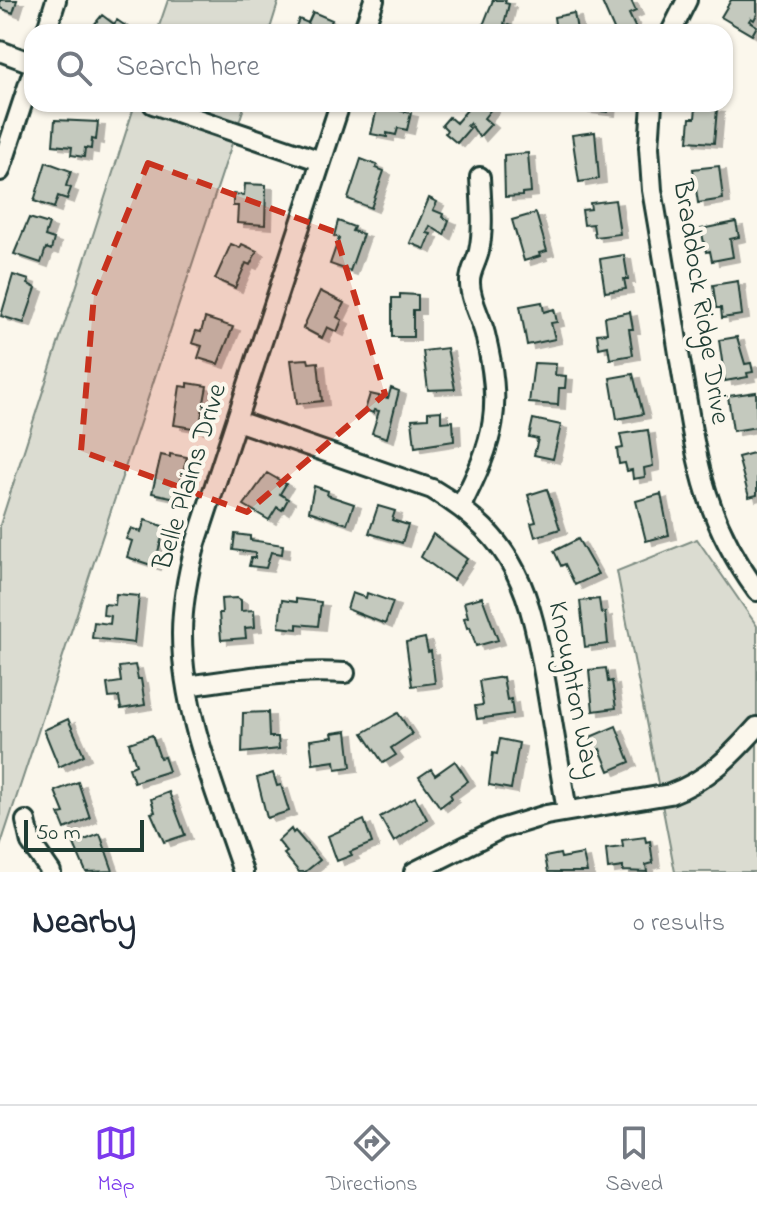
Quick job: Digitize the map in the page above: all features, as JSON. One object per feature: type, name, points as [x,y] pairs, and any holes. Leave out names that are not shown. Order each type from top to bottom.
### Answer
[{"type":"street","points":[[48,24],[56,0]]},
{"type":"street","points":[[366,24],[374,0]]},
{"type":"street","points":[[675,24],[687,0]]},
{"type":"street","points":[[0,51],[24,60]]},
{"type":"street","points":[[0,171],[24,98]]},
{"type":"street","points":[[177,112],[321,161]]},
{"type":"street","name":"Belle Plains Drive","points":[[243,872],[198,736],[187,686],[181,636],[186,582],[196,543],[337,112]]},
{"type":"street","name":"Braddock Ridge Drive","points":[[651,112],[649,147],[652,190],[698,464],[707,500],[722,536],[757,591]]},
{"type":"street","points":[[461,506],[483,462],[495,407],[492,362],[470,281],[479,251],[480,177]]},
{"type":"street","name":"Knoughton Way","points":[[237,421],[417,482],[461,506],[498,543],[516,571],[530,602],[567,811]]},
{"type":"street","points":[[187,686],[270,673],[345,673]]},
{"type":"street","points":[[414,872],[500,829],[567,811],[670,794],[685,788],[716,770],[757,727]]},
{"type":"street","points":[[26,821],[31,843],[51,872]]},
{"type":"highlighted area","points":[[148,163],[335,232],[385,394],[247,512],[81,451],[94,295]]},
{"type":"shaded area","points":[[168,0],[279,0],[272,24],[160,24]]},
{"type":"shaded area","points":[[132,112],[242,112],[0,847],[0,525]]},
{"type":"shaded area","points":[[697,539],[757,626],[757,872],[675,872],[617,571]]},
{"type":"building","points":[[0,0],[17,0],[13,13],[0,8]]},
{"type":"building","points":[[493,0],[506,0],[505,3],[509,4],[504,24],[484,24]]},
{"type":"building","points":[[601,0],[631,0],[636,11],[629,14],[634,24],[612,24]]},
{"type":"building","points":[[731,0],[757,0],[757,14],[754,20],[751,18],[749,21],[757,26],[752,35],[721,17]]},
{"type":"building","points":[[313,12],[332,20],[330,24],[297,24],[299,19],[308,23]]},
{"type":"building","points":[[574,13],[576,24],[555,24],[554,17]]},
{"type":"building","points":[[102,15],[114,24],[95,24]]},
{"type":"building","points":[[376,112],[411,113],[407,130],[398,128],[396,135],[387,133],[387,137],[371,134]]},
{"type":"building","points":[[465,112],[489,112],[484,118],[491,124],[479,137],[470,123],[467,126],[470,128],[457,143],[445,133],[447,130],[442,125],[449,117],[456,123]]},
{"type":"building","points":[[696,112],[717,112],[714,143],[688,141],[690,118],[695,118]]},
{"type":"building","points":[[55,120],[98,122],[96,140],[92,139],[91,149],[85,148],[84,157],[71,155],[72,147],[53,145]]},
{"type":"building","points":[[595,132],[599,179],[579,182],[572,135]]},
{"type":"building","points":[[528,153],[531,192],[505,197],[504,155]]},
{"type":"building","points":[[361,159],[384,171],[371,208],[348,199]]},
{"type":"building","points":[[46,162],[71,171],[66,186],[71,188],[67,199],[58,196],[54,208],[34,201]]},
{"type":"building","points":[[719,166],[723,199],[698,203],[693,169]]},
{"type":"building","points":[[245,184],[266,185],[265,225],[237,223],[238,206],[233,206],[233,194],[244,195]]},
{"type":"building","points":[[429,198],[437,202],[433,210],[449,220],[444,235],[430,226],[427,233],[431,234],[425,249],[410,243]]},
{"type":"building","points":[[615,200],[620,234],[595,237],[593,224],[584,225],[582,210],[591,209],[590,203]]},
{"type":"building","points":[[536,213],[547,251],[524,261],[512,220]]},
{"type":"building","points":[[29,218],[49,224],[45,236],[54,239],[51,250],[46,248],[41,263],[14,254]]},
{"type":"building","points":[[338,221],[354,227],[352,231],[363,234],[350,271],[330,264],[339,238],[334,236]]},
{"type":"building","points":[[736,222],[739,237],[730,239],[733,257],[712,261],[710,251],[706,252],[701,229]]},
{"type":"building","points":[[231,244],[240,248],[242,244],[257,251],[250,265],[246,263],[235,288],[215,279]]},
{"type":"building","points":[[624,255],[628,279],[624,279],[626,289],[605,292],[600,259]]},
{"type":"building","points":[[13,275],[29,280],[28,284],[36,288],[24,323],[1,316]]},
{"type":"building","points":[[738,281],[742,315],[722,318],[721,308],[716,308],[713,285]]},
{"type":"building","points":[[320,291],[344,303],[337,317],[342,320],[337,332],[327,327],[322,338],[303,328]]},
{"type":"building","points":[[400,294],[418,295],[418,310],[413,310],[413,337],[392,337],[392,298],[400,298]]},
{"type":"building","points":[[542,302],[544,312],[554,309],[557,322],[551,323],[555,339],[527,345],[520,306]]},
{"type":"building","points":[[630,312],[633,355],[610,359],[608,346],[599,348],[597,334],[607,333],[605,317]]},
{"type":"building","points":[[205,318],[233,327],[218,364],[198,358],[202,346],[192,343],[196,331],[201,332]]},
{"type":"building","points":[[737,337],[745,364],[751,363],[753,372],[747,373],[748,377],[725,381],[719,340]]},
{"type":"building","points":[[447,348],[455,389],[428,390],[423,351]]},
{"type":"building","points":[[308,359],[309,363],[318,362],[322,401],[297,404],[291,360]]},
{"type":"building","points":[[534,363],[556,364],[555,375],[566,376],[565,388],[559,388],[558,405],[529,403]]},
{"type":"building","points":[[633,374],[643,414],[617,419],[610,378]]},
{"type":"building","points":[[188,383],[207,386],[199,429],[174,425],[180,386],[188,387]]},
{"type":"building","points":[[391,388],[399,391],[387,438],[372,433],[379,411],[374,410],[373,413],[365,410],[370,394],[388,398]]},
{"type":"building","points":[[756,392],[757,427],[733,431],[728,396]]},
{"type":"building","points":[[441,411],[441,422],[453,421],[454,441],[415,447],[412,419],[428,418],[428,412]]},
{"type":"building","points":[[533,419],[561,425],[553,459],[534,455],[538,439],[529,437]]},
{"type":"building","points":[[648,430],[653,466],[644,468],[645,477],[633,479],[632,470],[627,471],[625,463],[619,464],[617,449],[623,448],[620,434]]},
{"type":"building","points":[[757,452],[757,495],[749,497],[738,457]]},
{"type":"building","points":[[170,454],[187,457],[176,498],[152,493],[161,455],[170,457]]},
{"type":"building","points":[[267,473],[286,484],[280,494],[288,499],[282,510],[277,507],[269,520],[244,505]]},
{"type":"building","points":[[314,486],[328,491],[327,495],[354,504],[347,524],[309,511]]},
{"type":"building","points":[[547,489],[560,529],[535,537],[531,523],[536,522],[528,495]]},
{"type":"building","points":[[661,494],[669,535],[646,541],[636,501]]},
{"type":"building","points":[[378,506],[395,511],[392,520],[408,525],[402,543],[369,533]]},
{"type":"building","points":[[145,520],[165,527],[154,566],[127,557],[132,541],[126,539],[131,528],[141,532]]},
{"type":"building","points":[[235,534],[250,536],[250,540],[283,545],[282,554],[271,552],[266,568],[249,566],[255,553],[233,550]]},
{"type":"building","points":[[433,534],[467,559],[453,580],[421,557]]},
{"type":"building","points":[[578,539],[598,574],[575,585],[565,564],[561,566],[554,551]]},
{"type":"building","points":[[352,593],[366,598],[367,593],[393,602],[385,624],[347,609]]},
{"type":"building","points":[[116,594],[139,596],[134,643],[92,638],[94,622],[110,624],[111,616],[103,615],[104,604],[115,605]]},
{"type":"building","points":[[482,597],[498,640],[476,646],[464,618],[468,617],[464,602]]},
{"type":"building","points":[[221,599],[241,600],[241,611],[254,610],[255,627],[245,628],[246,638],[221,640]]},
{"type":"building","points":[[296,599],[321,602],[318,626],[297,624],[297,629],[279,627],[282,600],[296,602]]},
{"type":"building","points":[[599,599],[601,613],[605,612],[608,644],[585,647],[580,601]]},
{"type":"building","points":[[425,638],[428,652],[431,651],[435,683],[412,686],[406,642]]},
{"type":"building","points":[[135,665],[138,679],[141,679],[145,705],[121,709],[119,697],[109,698],[107,684],[121,682],[119,667]]},
{"type":"building","points":[[606,668],[608,682],[612,681],[616,708],[593,711],[589,670]]},
{"type":"building","points":[[503,677],[513,714],[477,719],[475,706],[483,705],[479,681]]},
{"type":"building","points":[[268,712],[269,737],[278,737],[279,749],[242,753],[243,713]]},
{"type":"building","points":[[398,713],[412,734],[391,748],[396,755],[383,763],[363,733]]},
{"type":"building","points":[[68,719],[84,755],[59,767],[44,730]]},
{"type":"building","points":[[616,726],[630,762],[609,771],[600,749],[595,751],[590,737]]},
{"type":"building","points":[[347,731],[351,767],[336,769],[335,761],[313,764],[310,740],[333,737],[332,733]]},
{"type":"building","points":[[152,735],[160,758],[164,757],[169,771],[134,782],[129,768],[136,765],[129,743]]},
{"type":"building","points":[[500,739],[519,743],[511,789],[489,785],[493,753],[497,754]]},
{"type":"building","points":[[455,761],[468,781],[450,794],[452,798],[440,807],[419,777],[431,769],[435,775]]},
{"type":"building","points":[[273,773],[277,786],[281,785],[289,811],[267,818],[257,778]]},
{"type":"building","points":[[78,782],[90,818],[65,829],[59,814],[64,813],[55,791]]},
{"type":"building","points":[[169,792],[185,835],[164,842],[151,813],[155,812],[151,799]]},
{"type":"building","points":[[415,797],[427,819],[394,842],[380,817]]},
{"type":"building","points":[[364,820],[372,843],[337,861],[328,836]]},
{"type":"building","points":[[291,829],[320,860],[305,872],[299,872],[278,841]]},
{"type":"building","points":[[100,834],[113,871],[86,872],[74,844]]},
{"type":"building","points":[[645,837],[646,842],[650,841],[653,863],[646,865],[647,872],[623,871],[623,867],[608,869],[606,849],[623,847],[622,840]]},
{"type":"building","points":[[560,854],[561,858],[583,854],[587,872],[548,872],[545,857]]}]
